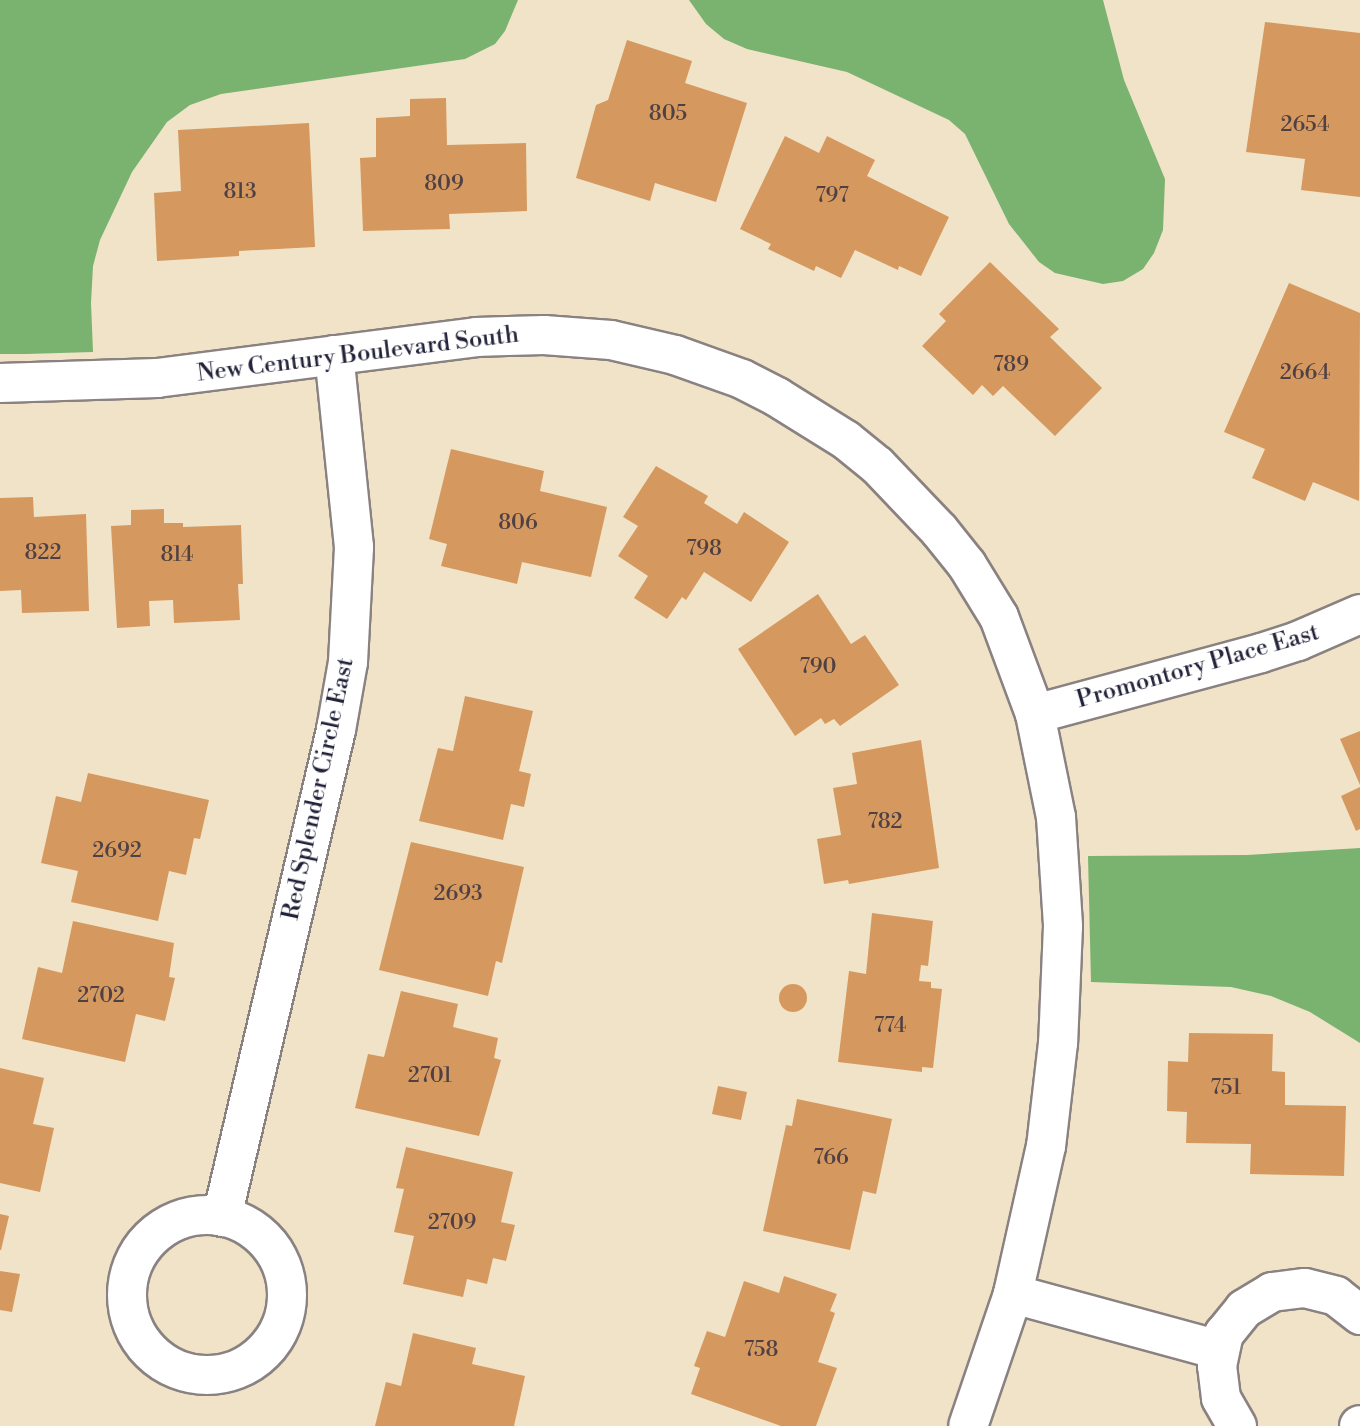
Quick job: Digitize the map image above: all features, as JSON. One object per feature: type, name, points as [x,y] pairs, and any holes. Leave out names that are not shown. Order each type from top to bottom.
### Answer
[{"type":"street","name":"New Century Boulevard South","points":[[0,383],[112,382],[476,337],[580,337],[675,355],[742,379],[778,397],[846,440],[877,465],[939,530],[967,565],[999,617],[1035,713],[1056,817],[1063,926],[1062,992],[1046,1146],[1013,1294],[968,1426]]},
{"type":"street","name":"Red Splender Circle East","points":[[222,1217],[336,730],[348,662],[354,547],[334,355]]},
{"type":"street","name":"Promontory Place East","points":[[1035,713],[1261,653],[1298,641],[1360,614]]},
{"type":"street","points":[[191,1217],[222,1217],[251,1228],[273,1251],[286,1280],[286,1312],[273,1341],[250,1363],[220,1374],[188,1373],[161,1360],[140,1338],[129,1310],[130,1279],[141,1250],[163,1229],[191,1217]]},
{"type":"street","points":[[1237,1426],[1227,1412],[1216,1382],[1219,1350],[1232,1320],[1258,1299],[1272,1292],[1296,1288],[1321,1290],[1336,1296],[1360,1315]]},
{"type":"street","points":[[1013,1294],[1219,1350]]},
{"type":"green space","points":[[0,0],[518,0],[505,31],[495,44],[465,59],[221,94],[190,105],[167,122],[132,172],[100,240],[93,266],[93,352],[0,354]]},
{"type":"green space","points":[[689,0],[1103,0],[1124,80],[1165,179],[1163,230],[1154,253],[1143,269],[1123,281],[1103,284],[1055,273],[1039,262],[1009,224],[965,134],[949,120],[847,72],[747,49],[724,39],[706,24]]},
{"type":"green space","points":[[1360,848],[1360,1043],[1310,1012],[1271,996],[1231,987],[1091,982],[1088,856],[1247,855]]},
{"type":"building","points":[[1265,22],[1360,33],[1360,197],[1301,190],[1305,159],[1246,152]]},
{"type":"building","points":[[627,40],[692,61],[685,83],[747,103],[716,202],[655,183],[650,201],[576,178],[596,105],[608,100]]},
{"type":"building","points":[[446,98],[447,145],[526,143],[527,211],[449,214],[450,229],[363,231],[360,158],[376,157],[376,118],[410,116],[410,99]]},
{"type":"building","points":[[309,123],[315,247],[239,251],[239,256],[157,261],[154,193],[181,191],[178,130]]},
{"type":"building","points":[[785,136],[819,153],[827,136],[875,160],[867,176],[949,217],[921,276],[899,266],[898,270],[855,250],[841,278],[816,266],[814,271],[768,249],[771,244],[740,229]]},
{"type":"building","points":[[990,262],[1059,329],[1050,337],[1102,388],[1055,436],[1003,386],[993,396],[982,385],[973,395],[922,346],[946,321],[939,314]]},
{"type":"building","points":[[1289,283],[1360,313],[1359,501],[1313,482],[1305,501],[1252,478],[1265,449],[1224,432]]},
{"type":"building","points":[[451,449],[544,471],[540,491],[607,507],[591,577],[522,562],[517,584],[441,566],[447,544],[429,539]]},
{"type":"building","points":[[656,466],[708,496],[704,503],[737,524],[744,512],[789,542],[751,602],[704,572],[686,600],[682,597],[667,619],[634,598],[648,576],[618,556],[638,526],[623,517]]},
{"type":"building","points":[[33,497],[34,517],[86,514],[89,611],[22,613],[21,590],[0,591],[0,498]]},
{"type":"building","points":[[164,509],[164,523],[183,523],[183,527],[241,525],[243,584],[238,584],[240,620],[174,623],[173,600],[149,601],[150,626],[117,628],[111,526],[131,525],[131,510]]},
{"type":"building","points":[[818,594],[851,644],[865,635],[899,685],[840,726],[834,719],[825,724],[821,718],[795,736],[738,649]]},
{"type":"building","points":[[465,696],[533,711],[519,771],[531,774],[524,807],[511,804],[503,840],[419,821],[438,748],[453,751]]},
{"type":"building","points":[[1360,731],[1360,785],[1340,739]]},
{"type":"building","points":[[921,740],[939,868],[849,884],[848,880],[824,884],[817,839],[841,835],[833,788],[857,784],[852,753]]},
{"type":"building","points":[[88,773],[209,800],[200,839],[194,838],[186,875],[169,871],[158,921],[71,902],[78,871],[41,863],[56,796],[81,802]]},
{"type":"building","points":[[1360,787],[1360,829],[1356,831],[1341,796]]},
{"type":"building","points":[[411,842],[524,867],[502,963],[496,961],[488,996],[379,970]]},
{"type":"building","points":[[872,913],[933,921],[928,966],[921,965],[919,981],[931,982],[931,988],[942,989],[933,1068],[922,1067],[922,1072],[838,1062],[849,971],[866,974]]},
{"type":"building","points":[[73,921],[174,943],[169,977],[175,978],[165,1021],[136,1014],[125,1062],[22,1039],[38,967],[62,973]]},
{"type":"building","points":[[793,984],[803,988],[807,998],[803,1008],[793,1012],[783,1008],[779,998],[783,988]]},
{"type":"building","points":[[401,991],[458,1004],[453,1027],[498,1038],[494,1058],[501,1060],[479,1136],[355,1108],[368,1054],[384,1057]]},
{"type":"building","points":[[1189,1033],[1273,1034],[1272,1071],[1285,1072],[1285,1105],[1346,1106],[1344,1176],[1250,1174],[1251,1144],[1186,1143],[1187,1112],[1167,1111],[1168,1061],[1188,1062]]},
{"type":"building","points":[[0,1068],[44,1078],[33,1124],[54,1128],[40,1192],[0,1183]]},
{"type":"building","points":[[718,1086],[747,1092],[741,1120],[712,1114]]},
{"type":"building","points":[[797,1099],[892,1119],[876,1194],[863,1191],[850,1250],[763,1231],[786,1125],[792,1126]]},
{"type":"building","points":[[406,1147],[513,1172],[501,1222],[515,1225],[506,1261],[493,1258],[487,1284],[467,1279],[463,1297],[403,1284],[414,1236],[394,1232],[404,1189],[396,1188]]},
{"type":"building","points":[[0,1214],[9,1216],[1,1250],[0,1250]]},
{"type":"building","points":[[0,1271],[20,1274],[12,1312],[0,1310]]},
{"type":"building","points":[[784,1276],[837,1294],[830,1311],[835,1313],[818,1362],[837,1368],[816,1426],[781,1426],[691,1394],[700,1368],[694,1366],[707,1331],[725,1337],[744,1281],[779,1293]]},
{"type":"building","points":[[413,1333],[476,1348],[472,1364],[525,1376],[514,1426],[375,1426],[386,1382],[401,1386]]}]
